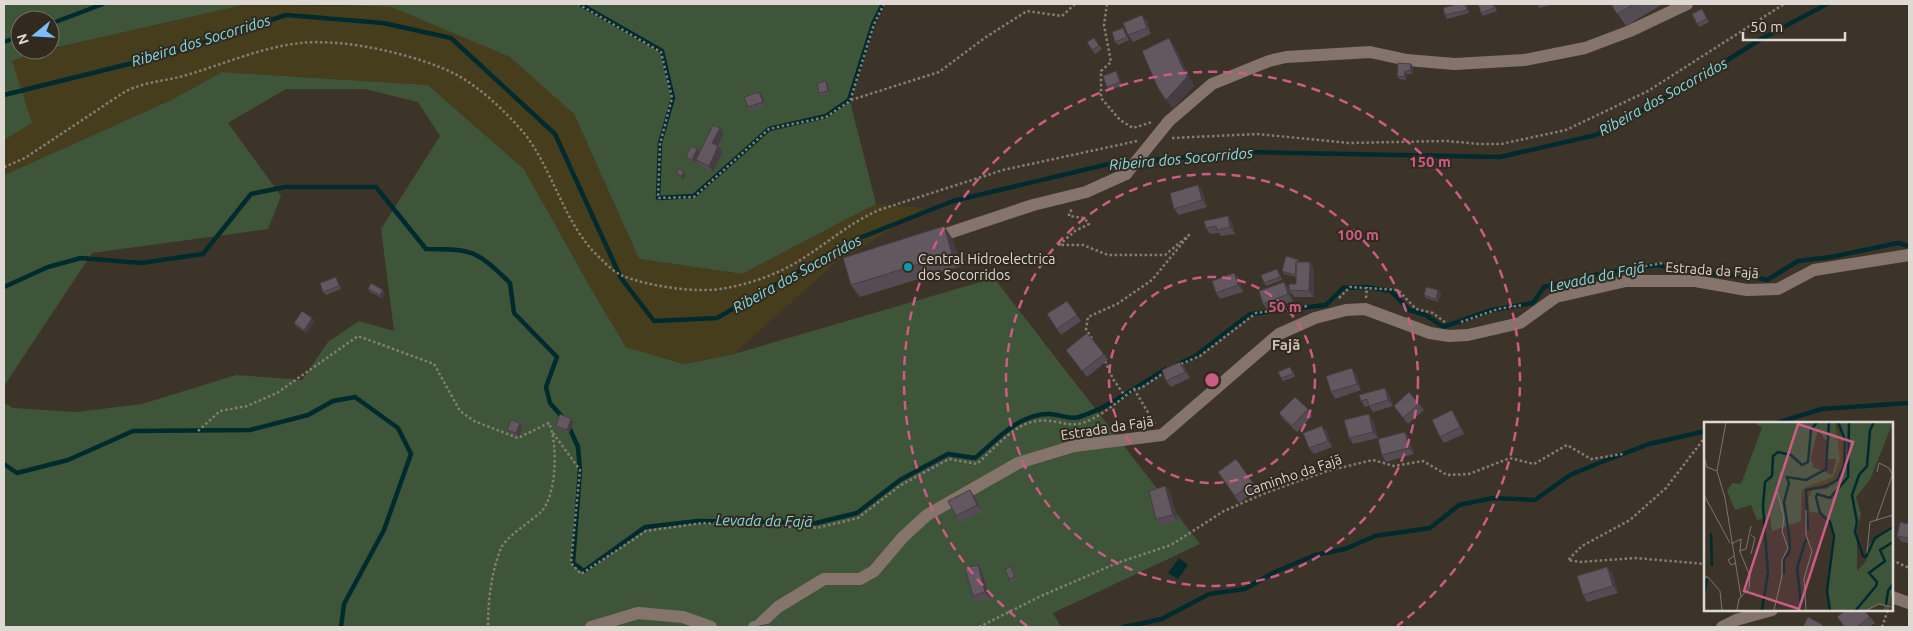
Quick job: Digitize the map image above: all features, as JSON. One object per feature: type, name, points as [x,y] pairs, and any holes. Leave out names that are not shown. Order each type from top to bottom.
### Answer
[{"type":"street","points":[[920,243],[1033,205],[1086,192],[1126,174],[1174,117],[1212,84],[1278,59],[1370,52],[1407,60],[1455,64],[1524,60],[1584,48],[1630,31],[1687,4]]},
{"type":"street","name":"Estrada da Fajã","points":[[754,627],[758,626],[778,607],[824,579],[860,579],[874,571],[903,537],[927,515],[1018,463],[1074,446],[1162,435],[1279,334],[1316,318],[1346,310],[1365,309],[1430,333],[1449,336],[1468,335],[1520,323],[1556,297],[1626,281],[1695,281],[1747,290],[1778,289],[1814,270],[1909,255]]},
{"type":"street","points":[[1893,597],[1909,603]]},
{"type":"street","points":[[1722,627],[1736,620],[1768,611]]},
{"type":"street","points":[[591,627],[638,612],[683,617],[711,627]]},
{"type":"path","points":[[578,4],[661,52],[672,98],[660,144],[658,198],[694,197],[770,130],[826,117],[850,101],[939,72],[986,37],[1027,11],[1062,16],[1075,4]]},
{"type":"path","points":[[850,101],[874,24],[884,4]]},
{"type":"path","points":[[1107,4],[1104,25],[1111,62],[1101,71],[1101,98],[1120,120],[1133,128],[1174,117]]},
{"type":"path","points":[[1164,138],[1258,134],[1348,143],[1447,141],[1501,144],[1566,130],[1648,91],[1784,4]]},
{"type":"path","points":[[4,167],[25,158],[126,91],[142,83],[177,78],[274,48],[303,43],[359,45],[420,60],[457,75],[490,98],[538,152],[576,228],[598,256],[619,274],[643,282],[693,289],[725,289],[771,275],[794,264],[860,218],[879,210],[1002,170],[1139,141]]},
{"type":"path","points":[[1086,192],[1086,203],[1069,212],[1069,216],[1084,218],[1089,224],[1075,231],[1059,246],[1083,245],[1108,256],[1165,255],[1189,235],[1152,280],[1117,304],[1088,317],[1086,329],[1095,344]]},
{"type":"path","points":[[1636,268],[1663,264],[1689,268]]},
{"type":"path","points":[[1731,274],[1764,277]]},
{"type":"path","points":[[1333,304],[1350,287],[1398,290],[1416,309],[1433,313],[1449,326]]},
{"type":"path","points":[[1458,323],[1498,309],[1531,303]]},
{"type":"path","points":[[1179,365],[1200,356],[1256,313],[1316,306]]},
{"type":"path","points":[[198,431],[220,411],[247,406],[277,393],[358,336],[434,364],[460,411],[474,421],[518,438],[549,423],[553,433],[580,470],[571,563],[581,574],[646,531],[702,523],[817,528],[858,518],[901,485],[949,459],[976,464],[1015,430],[1031,422],[1051,419],[1078,424],[1100,414],[1134,389],[1141,388],[1172,368]]},
{"type":"path","points":[[1104,359],[1113,380],[1125,396]]},
{"type":"path","points":[[1134,389],[1162,435]]},
{"type":"path","points":[[488,627],[488,600],[502,546],[543,510],[555,477],[553,433]]},
{"type":"path","points":[[1704,439],[1666,488],[1630,520],[1582,546],[1568,560],[1580,562],[1635,558],[1704,564]]},
{"type":"path","name":"Caminho da Fajã","points":[[979,627],[1042,596],[1117,563],[1171,545],[1224,511],[1268,492],[1327,471],[1373,460],[1394,466],[1423,461],[1447,475],[1469,474],[1510,458],[1534,464],[1567,444],[1591,459],[1622,454]]},
{"type":"path","points":[[1893,560],[1909,568]]},
{"type":"path","points":[[1882,627],[1888,611]]},
{"type":"green space","points":[[4,4],[248,4],[60,47],[60,10],[10,10],[10,60],[36,60],[32,124],[4,140]]},
{"type":"green space","points":[[308,4],[884,4],[874,24],[850,101],[876,204],[742,274],[639,259],[574,114],[392,7]]},
{"type":"green space","points":[[222,72],[428,85],[524,169],[626,347],[684,364],[734,354],[994,278],[1200,544],[1053,613],[1061,627],[4,627],[4,403],[13,408],[76,412],[142,404],[236,375],[302,380],[328,342],[359,321],[394,331],[381,229],[440,136],[418,102],[365,89],[286,89],[228,123],[281,196],[268,229],[92,253],[4,386],[4,175],[171,100]]},
{"type":"sand","points":[[248,4],[392,7],[510,57],[574,114],[639,259],[742,274],[876,204],[924,208],[838,260],[734,354],[684,364],[626,347],[524,169],[428,85],[222,72],[171,100],[4,175],[4,140],[32,123],[12,61],[60,60],[60,47]]},
{"type":"water","points":[[1179,558],[1188,565],[1178,579],[1168,573]]},
{"type":"building","points":[[1465,4],[1467,10],[1445,15],[1443,8]]},
{"type":"building","points":[[1478,4],[1493,4],[1494,8],[1481,13]]},
{"type":"building","points":[[1611,4],[1634,4],[1617,14]]},
{"type":"building","points":[[1702,9],[1707,19],[1697,24],[1692,14]]},
{"type":"building","points":[[1142,15],[1147,28],[1128,35],[1123,23]]},
{"type":"building","points":[[1123,28],[1127,37],[1115,42],[1112,32]]},
{"type":"building","points":[[1094,38],[1099,46],[1092,50],[1087,42]]},
{"type":"building","points":[[1169,38],[1187,77],[1166,100],[1158,88],[1142,51]]},
{"type":"building","points":[[1398,63],[1411,64],[1410,71],[1405,71],[1404,77],[1397,76]]},
{"type":"building","points":[[1116,71],[1120,82],[1107,87],[1103,76]]},
{"type":"building","points":[[826,81],[828,91],[819,93],[817,83]]},
{"type":"building","points":[[759,92],[763,102],[748,107],[744,97]]},
{"type":"building","points":[[713,125],[720,128],[712,143],[718,146],[709,166],[696,160]]},
{"type":"building","points":[[691,146],[697,149],[692,160],[686,157]]},
{"type":"building","points":[[679,169],[684,172],[681,176],[676,173]]},
{"type":"building","points":[[1198,185],[1202,200],[1174,209],[1170,193]]},
{"type":"building","points":[[1228,216],[1230,227],[1217,230],[1216,226],[1206,228],[1204,221]]},
{"type":"building","points":[[944,226],[952,254],[851,285],[843,258]]},
{"type":"building","points":[[1286,256],[1299,260],[1296,262],[1295,275],[1282,271]]},
{"type":"building","points":[[1296,262],[1310,262],[1309,291],[1289,290],[1289,284],[1296,284]]},
{"type":"building","points":[[1277,269],[1280,277],[1264,283],[1261,275]]},
{"type":"building","points":[[1234,273],[1238,285],[1216,293],[1212,281]]},
{"type":"building","points":[[336,277],[339,286],[323,292],[320,283]]},
{"type":"building","points":[[1284,282],[1288,294],[1263,304],[1259,291]]},
{"type":"building","points":[[371,283],[383,290],[380,295],[368,289]]},
{"type":"building","points":[[1426,287],[1438,290],[1436,299],[1424,295]]},
{"type":"building","points":[[1067,301],[1077,315],[1057,329],[1047,314]]},
{"type":"building","points":[[302,311],[312,318],[304,330],[294,323]]},
{"type":"building","points":[[1087,333],[1104,354],[1082,371],[1066,350]]},
{"type":"building","points":[[1180,362],[1185,372],[1166,381],[1162,370]]},
{"type":"building","points":[[1290,367],[1293,374],[1281,378],[1278,372]]},
{"type":"building","points":[[1352,368],[1357,384],[1331,392],[1326,376]]},
{"type":"building","points":[[1385,388],[1388,400],[1369,406],[1367,399],[1361,401],[1359,395]]},
{"type":"building","points":[[1409,392],[1419,404],[1403,418],[1394,406]]},
{"type":"building","points":[[1295,397],[1308,409],[1292,426],[1279,413]]},
{"type":"building","points":[[1452,410],[1460,427],[1440,437],[1432,420]]},
{"type":"building","points":[[560,414],[571,419],[567,430],[556,426]]},
{"type":"building","points":[[1369,414],[1373,432],[1349,438],[1344,420]]},
{"type":"building","points":[[511,420],[520,423],[516,433],[507,430]]},
{"type":"building","points":[[1322,426],[1328,441],[1309,448],[1303,433]]},
{"type":"building","points":[[1405,432],[1409,448],[1382,455],[1378,439]]},
{"type":"building","points":[[1236,459],[1253,483],[1235,496],[1218,472]]},
{"type":"building","points":[[1165,486],[1173,515],[1156,519],[1149,491]]},
{"type":"building","points":[[970,490],[977,505],[956,516],[948,501]]},
{"type":"building","points":[[1900,522],[1909,524],[1909,538],[1897,536]]},
{"type":"building","points":[[978,565],[985,592],[973,596],[965,568]]},
{"type":"building","points":[[1011,567],[1015,577],[1009,579],[1005,569]]},
{"type":"building","points":[[1607,567],[1613,586],[1583,595],[1577,576]]},
{"type":"building","points":[[1845,611],[1865,611],[1870,617],[1857,627],[1845,627],[1837,617]]},
{"type":"building","points":[[1808,617],[1823,625],[1822,627],[1803,627]]},
{"type":"building","points":[[770,624],[771,627],[759,626]]},
{"type":"waterway","points":[[60,20],[103,4]]},
{"type":"waterway","points":[[580,4],[662,51],[673,98],[660,143],[658,198],[694,196],[769,129],[826,116],[849,100],[873,24],[883,4]]},
{"type":"waterway","name":"Ribeira dos Socorridos","points":[[1140,161],[1249,152],[1500,157],[1596,135],[1680,90],[1761,39],[1827,4]]},
{"type":"waterway","name":"Ribeira dos Socorridos","points":[[4,95],[169,54],[286,15],[383,23],[451,38],[555,134],[621,278],[654,321],[717,318],[852,241],[953,201],[1113,163],[1132,162]]},
{"type":"waterway","points":[[4,42],[10,40]]},
{"type":"waterway","name":"Levada da Fajã","points":[[4,287],[48,267],[81,258],[141,263],[203,254],[251,194],[285,187],[376,187],[426,249],[464,251],[473,254],[489,264],[510,283],[514,313],[557,357],[546,387],[550,403],[565,420]]},
{"type":"waterway","name":"Levada da Fajã","points":[[1178,364],[1194,357],[1250,314],[1326,305],[1343,288],[1367,287],[1391,291],[1409,310],[1426,315],[1443,327],[1492,310],[1533,303],[1544,287],[1603,273],[1656,265],[1709,274],[1749,276],[1767,280],[1798,261],[1831,257],[1898,243],[1909,246]]},
{"type":"waterway","name":"Levada da Fajã","points":[[569,427],[578,447],[580,470],[573,563],[584,571],[645,527],[698,521],[816,523],[857,513],[900,480],[948,454],[975,458],[1009,429],[1027,418],[1049,414],[1072,418],[1091,413],[1113,402],[1166,369]]},
{"type":"waterway","points":[[4,464],[17,473],[68,460],[133,431],[250,430],[308,415],[333,401],[355,397],[398,428],[411,454],[384,530],[344,604],[341,627]]},
{"type":"waterway","points":[[1780,422],[1822,409],[1909,403]]},
{"type":"waterway","points":[[1124,627],[1162,619],[1209,594],[1245,589],[1275,572],[1315,555],[1345,549],[1375,536],[1430,528],[1459,505],[1493,498],[1535,500],[1570,475],[1599,463],[1649,444],[1704,431]]},
{"type":"place","name":"Central Hidroelectrica dos Socorridos","points":[[908,267]]},
{"type":"district","name":"Fajã","points":[[1286,345]]}]
